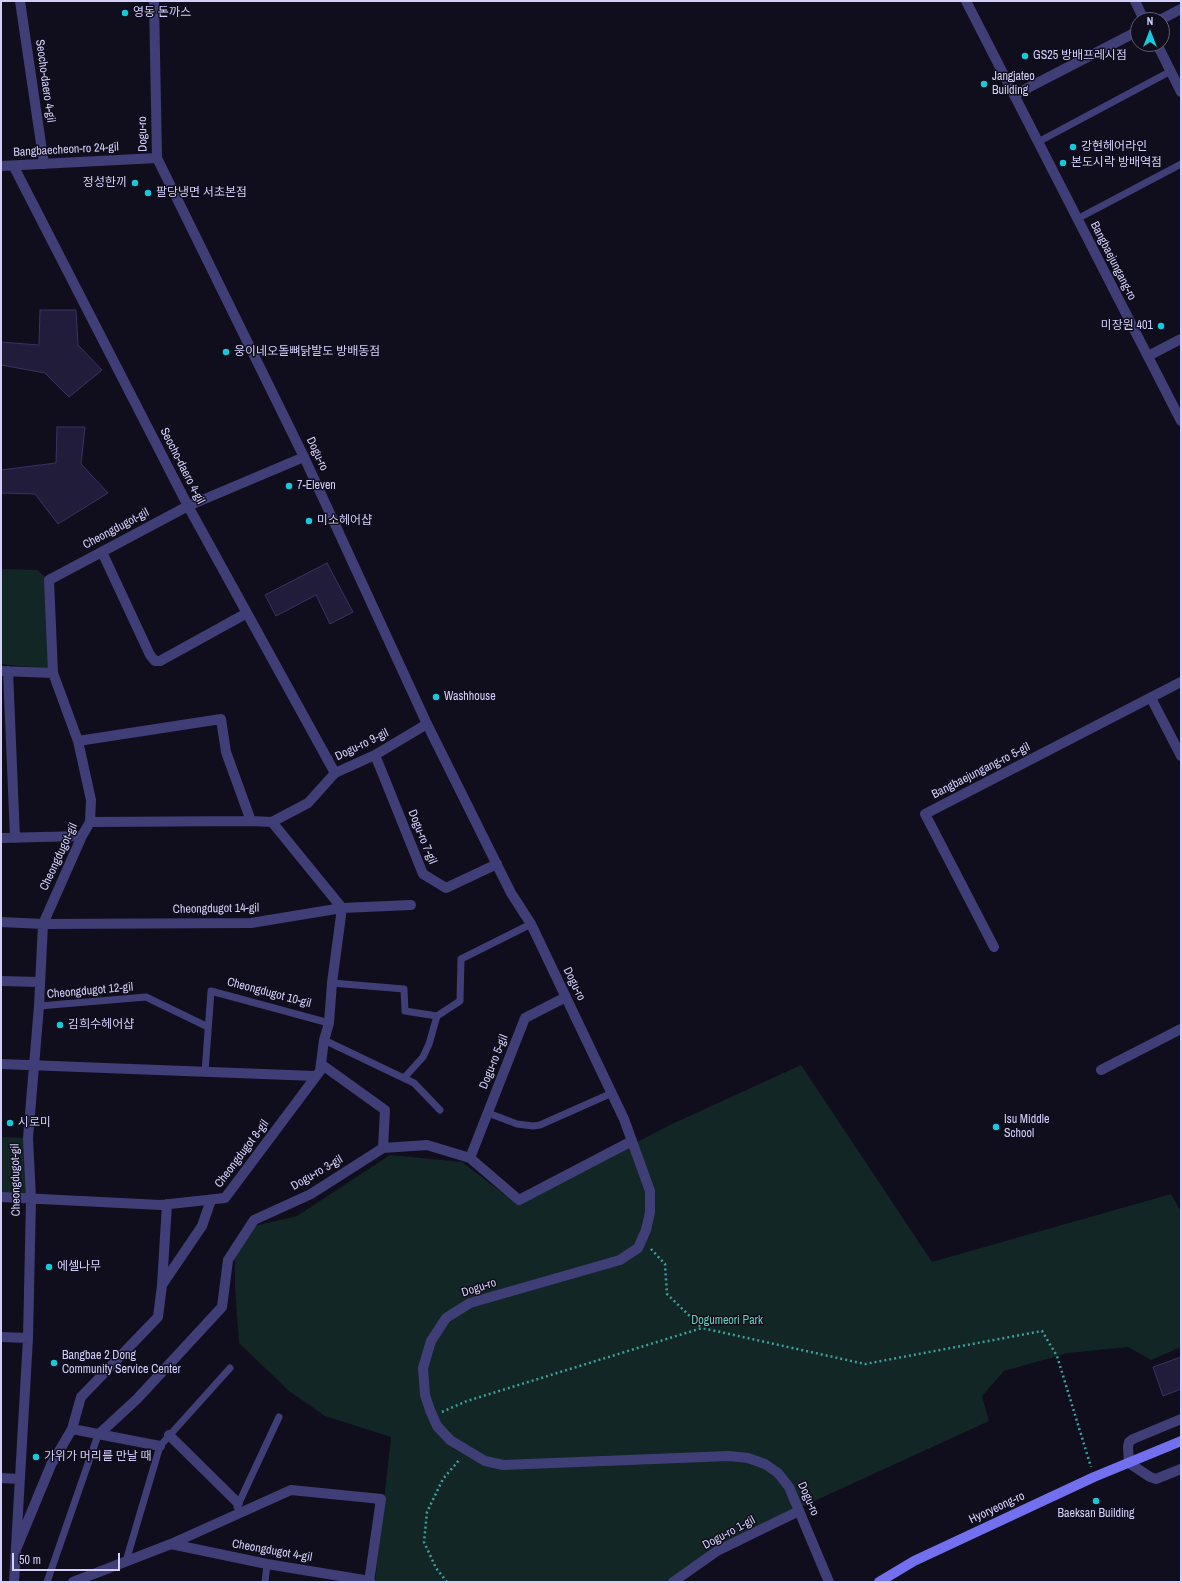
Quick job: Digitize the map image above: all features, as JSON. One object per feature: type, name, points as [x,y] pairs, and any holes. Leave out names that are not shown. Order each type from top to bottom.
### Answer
[{"type":"main road","name":"Hyoryeong-ro","points":[[879,1582],[914,1561],[1094,1477],[1181,1441]]},
{"type":"street","name":"Seocho-daero 4-gil","points":[[20,1],[44,164]]},
{"type":"street","name":"Dogu-ro","points":[[154,1],[157,158],[304,457],[427,724],[511,893],[530,924],[612,1093],[632,1140],[650,1191],[650,1212],[642,1239],[638,1248],[620,1260],[470,1303],[446,1318],[431,1341],[422,1368],[425,1395],[432,1416],[437,1426],[450,1440],[485,1460],[503,1465],[729,1456],[748,1458],[764,1464],[778,1473],[789,1487],[829,1582]]},
{"type":"street","name":"Bangbaejungang-ro","points":[[966,1],[1181,421]]},
{"type":"street","points":[[1135,1],[1140,12]]},
{"type":"street","points":[[1170,15],[1181,9]]},
{"type":"street","points":[[1014,95],[1130,35]]},
{"type":"street","points":[[1161,52],[1171,71],[1178,80],[1181,92]]},
{"type":"street","name":"Bangbaecheon-ro 24-gil","points":[[1,166],[14,167],[157,158]]},
{"type":"street","name":"Seocho-daero 4-gil","points":[[14,167],[188,506],[335,772]]},
{"type":"street","points":[[1148,356],[1181,339]]},
{"type":"street","name":"Cheongdugot-gil","points":[[14,1582],[14,1555],[28,1338],[31,1198],[28,1138],[39,1006],[43,924],[82,836],[90,822],[91,800],[78,741],[53,674],[49,580],[188,506],[304,457]]},
{"type":"street","points":[[102,552],[150,655],[155,661],[160,661],[247,613]]},
{"type":"street","points":[[15,838],[4,671],[53,674]]},
{"type":"street","name":"Bangbaejungang-ro 5-gil","points":[[994,947],[926,814],[1181,682]]},
{"type":"street","points":[[1151,698],[1181,756]]},
{"type":"street","points":[[78,741],[221,719],[226,752],[251,820]]},
{"type":"street","name":"Dogu-ro 9-gil","points":[[272,822],[308,802],[335,772],[375,755],[427,724]]},
{"type":"street","name":"Dogu-ro 7-gil","points":[[375,755],[423,874],[446,888],[497,864]]},
{"type":"street","points":[[90,822],[251,820],[272,822],[342,908]]},
{"type":"street","points":[[1,838],[82,836]]},
{"type":"street","name":"Cheongdugot 14-gil","points":[[1,922],[43,924],[251,923],[342,908],[411,905]]},
{"type":"street","name":"Cheongdugot 8-gil","points":[[1,1197],[168,1204],[225,1198],[320,1071],[324,1040],[329,1023],[332,983],[342,908]]},
{"type":"street","points":[[1,981],[40,982]]},
{"type":"street","name":"Dogu-ro 5-gil","points":[[470,1158],[525,1018],[566,997]]},
{"type":"street","points":[[1101,1070],[1181,1029]]},
{"type":"street","points":[[1,1064],[316,1076]]},
{"type":"street","points":[[321,1064],[385,1110],[383,1148]]},
{"type":"street","name":"Dogu-ro 3-gil","points":[[98,1435],[137,1399],[222,1307],[228,1260],[254,1220],[311,1194],[383,1148],[427,1145],[470,1158],[519,1200],[632,1140]]},
{"type":"street","points":[[162,1285],[202,1226],[211,1200]]},
{"type":"street","points":[[14,1555],[51,1465],[72,1429],[81,1397],[158,1317],[168,1204]]},
{"type":"street","points":[[1,1337],[28,1338]]},
{"type":"street","points":[[1181,1419],[1129,1442],[1128,1447],[1128,1463],[1143,1474],[1156,1478],[1181,1469]]},
{"type":"street","points":[[72,1429],[160,1446]]},
{"type":"street","points":[[169,1435],[238,1504]]},
{"type":"street","points":[[1,1478],[19,1478]]},
{"type":"street","points":[[73,1582],[171,1544],[291,1490],[381,1499],[369,1581]]},
{"type":"street","name":"Dogu-ro 1-gil","points":[[673,1582],[718,1552],[799,1511]]},
{"type":"street","name":"Cheongdugot 4-gil","points":[[171,1544],[267,1564],[369,1581]]},
{"type":"lane","points":[[1038,142],[1171,71]]},
{"type":"lane","name":"Bangbaejungang-ro","points":[[1078,219],[1181,164]]},
{"type":"lane","points":[[332,983],[404,989],[405,1012],[437,1016],[460,1001],[461,959],[530,924]]},
{"type":"lane","name":"Cheongdugot 10-gil","points":[[205,1072],[211,991],[329,1023]]},
{"type":"lane","name":"Cheongdugot 12-gil","points":[[39,1006],[146,997],[208,1027]]},
{"type":"lane","points":[[404,1078],[423,1057],[429,1044],[437,1016]]},
{"type":"lane","points":[[324,1040],[414,1083],[440,1110]]},
{"type":"lane","points":[[488,1113],[517,1124],[533,1126],[540,1125],[612,1093]]},
{"type":"lane","points":[[126,1561],[160,1446],[230,1368]]},
{"type":"lane","points":[[235,1515],[238,1504],[279,1417]]},
{"type":"lane","points":[[47,1582],[98,1435]]},
{"type":"lane","points":[[265,1582],[267,1564]]},
{"type":"path","points":[[642,1239],[666,1264],[667,1294],[702,1328]]},
{"type":"path","points":[[432,1416],[467,1401],[702,1328],[866,1364],[1042,1332],[1057,1356],[1094,1477]]},
{"type":"path","points":[[447,1582],[436,1568],[424,1542],[426,1512],[443,1478],[467,1451]]},
{"type":"green space","points":[[1,569],[37,570],[49,580],[50,669],[1,664]]},
{"type":"green space","name":"Dogumeori Park","points":[[801,1065],[932,1262],[1171,1194],[1181,1212],[1181,1347],[1151,1360],[1128,1347],[1068,1353],[1004,1371],[982,1396],[989,1421],[727,1541],[671,1582],[375,1582],[391,1437],[325,1416],[289,1391],[239,1343],[235,1286],[235,1259],[254,1226],[297,1216],[390,1155],[462,1162],[517,1204],[672,1124]]},
{"type":"green space","points":[[1,1137],[28,1138],[31,1198],[1,1197]]},
{"type":"building","points":[[40,310],[76,310],[78,345],[102,370],[69,397],[45,373],[1,365],[1,342],[39,345]]},
{"type":"building","points":[[57,427],[85,427],[81,464],[108,493],[58,524],[35,494],[1,493],[1,470],[56,463]]},
{"type":"building","points":[[327,563],[353,612],[330,624],[316,595],[276,616],[265,595]]},
{"type":"building","points":[[1181,1357],[1181,1389],[1163,1396],[1153,1367]]},
{"type":"place","name":"영동 돈까스","points":[[125,13]]},
{"type":"place","name":"GS25 방배프레시점","points":[[1025,56]]},
{"type":"place","name":"Jangjateo Building","points":[[984,84]]},
{"type":"place","name":"강현헤어라인","points":[[1073,147]]},
{"type":"place","name":"본도시락 방배역점","points":[[1063,163]]},
{"type":"place","name":"정성한끼","points":[[135,183]]},
{"type":"place","name":"팔당냉면 서초본점","points":[[148,193]]},
{"type":"place","name":"미장원 401","points":[[1161,326]]},
{"type":"place","name":"웅이네오돌뼈닭발도 방배동점","points":[[226,352]]},
{"type":"place","name":"7-Eleven","points":[[289,486]]},
{"type":"place","name":"미소헤어샵","points":[[309,521]]},
{"type":"place","name":"Washhouse","points":[[436,697]]},
{"type":"place","name":"김희수헤어샵","points":[[60,1025]]},
{"type":"place","name":"시로미","points":[[10,1123]]},
{"type":"place","name":"Isu Middle School","points":[[996,1127]]},
{"type":"place","name":"에셀나무","points":[[49,1267]]},
{"type":"place","name":"Bangbae 2 Dong Community Service Center","points":[[54,1363]]},
{"type":"place","name":"가위가 머리를 만날 때","points":[[36,1457]]},
{"type":"place","name":"Baeksan Building","points":[[1096,1501]]}]
